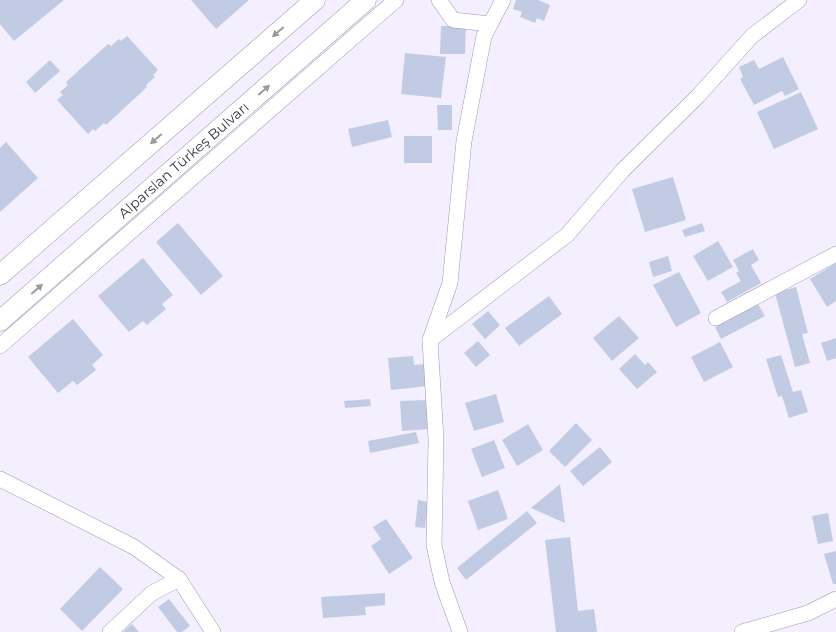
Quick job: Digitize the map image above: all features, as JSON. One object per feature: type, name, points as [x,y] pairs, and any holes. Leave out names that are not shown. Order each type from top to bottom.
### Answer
[{"type":"main road","points":[[0,275],[315,0]]},
{"type":"main road","name":"Alparslan Türkeş Bulvarı","points":[[0,321],[366,0]]},
{"type":"street","points":[[0,346],[396,0]]},
{"type":"street","points":[[439,0],[453,20],[490,24]]},
{"type":"street","points":[[460,632],[442,582],[434,545],[436,439],[430,340],[450,283],[464,140],[484,36],[503,0]]},
{"type":"street","points":[[430,340],[567,235],[624,170],[698,96],[752,36],[799,0]]},
{"type":"street","points":[[716,318],[836,254]]},
{"type":"street","points":[[0,479],[134,547],[179,579],[212,632]]},
{"type":"street","points":[[110,632],[152,593],[179,579]]},
{"type":"street","points":[[742,632],[769,628],[808,613],[836,599]]},
{"type":"building","points":[[0,0],[64,0],[14,41],[0,24]]},
{"type":"building","points":[[191,0],[249,0],[216,29]]},
{"type":"building","points":[[516,0],[538,0],[550,5],[544,21],[537,18],[535,23],[520,17],[522,12],[513,9]]},
{"type":"building","points":[[441,26],[466,26],[465,54],[440,54]]},
{"type":"building","points":[[127,36],[158,70],[153,75],[155,77],[146,85],[147,87],[106,125],[104,123],[88,134],[57,100],[63,95],[60,92],[68,85],[66,82],[108,44],[111,46],[119,39],[121,41]]},
{"type":"building","points":[[405,53],[446,57],[441,98],[401,94]]},
{"type":"building","points":[[783,57],[799,89],[785,96],[782,91],[754,105],[740,79],[743,77],[739,67],[754,60],[759,69]]},
{"type":"building","points":[[50,60],[60,71],[35,93],[26,82]]},
{"type":"building","points":[[801,92],[818,129],[774,149],[757,112]]},
{"type":"building","points":[[437,105],[452,105],[452,130],[438,130]]},
{"type":"building","points":[[388,120],[392,137],[352,147],[348,129]]},
{"type":"building","points":[[404,136],[432,136],[432,163],[404,163]]},
{"type":"building","points":[[6,142],[38,178],[0,212],[0,148]]},
{"type":"building","points":[[673,177],[686,220],[645,232],[632,189]]},
{"type":"building","points":[[178,223],[223,276],[201,295],[156,242]]},
{"type":"building","points":[[702,223],[705,231],[685,237],[682,230]]},
{"type":"building","points":[[718,241],[733,267],[708,281],[693,256]]},
{"type":"building","points":[[753,249],[759,260],[751,265],[761,283],[727,302],[721,292],[741,281],[736,273],[739,271],[733,260]]},
{"type":"building","points":[[668,256],[672,271],[653,277],[649,262]]},
{"type":"building","points":[[143,258],[173,295],[162,304],[166,309],[147,325],[143,321],[129,332],[98,296]]},
{"type":"building","points":[[836,263],[836,301],[827,307],[810,279]]},
{"type":"building","points":[[679,272],[701,313],[676,327],[653,285]]},
{"type":"building","points":[[796,287],[808,333],[802,334],[810,363],[795,367],[775,293]]},
{"type":"building","points":[[549,296],[562,314],[519,346],[505,328]]},
{"type":"building","points":[[758,304],[765,316],[721,339],[715,327]]},
{"type":"building","points":[[488,311],[500,325],[485,339],[472,324]]},
{"type":"building","points":[[619,316],[639,338],[612,361],[593,338]]},
{"type":"building","points":[[73,319],[103,355],[92,365],[96,370],[77,385],[73,381],[58,393],[28,357]]},
{"type":"building","points":[[836,338],[836,358],[827,361],[821,343]]},
{"type":"building","points":[[478,341],[490,355],[476,367],[464,353]]},
{"type":"building","points":[[720,342],[733,367],[704,382],[691,357]]},
{"type":"building","points":[[635,354],[645,365],[648,362],[657,372],[637,389],[619,369]]},
{"type":"building","points":[[781,355],[793,392],[801,390],[808,412],[789,418],[782,396],[778,397],[766,359]]},
{"type":"building","points":[[413,356],[414,365],[426,364],[428,386],[391,390],[388,358]]},
{"type":"building","points":[[496,394],[504,422],[474,431],[465,403]]},
{"type":"building","points":[[370,399],[371,406],[345,408],[344,401]]},
{"type":"building","points":[[428,400],[429,429],[402,431],[400,401]]},
{"type":"building","points":[[576,423],[592,440],[565,467],[549,451]]},
{"type":"building","points":[[528,424],[543,450],[517,466],[502,440]]},
{"type":"building","points":[[416,432],[419,443],[370,453],[368,441]]},
{"type":"building","points":[[494,440],[505,468],[482,477],[471,449]]},
{"type":"building","points":[[600,447],[612,462],[583,486],[570,471]]},
{"type":"building","points":[[560,484],[565,523],[531,508]]},
{"type":"building","points":[[498,490],[508,519],[478,530],[468,501]]},
{"type":"building","points":[[418,500],[428,502],[425,528],[415,527]]},
{"type":"building","points":[[527,511],[537,523],[466,580],[457,568]]},
{"type":"building","points":[[828,513],[833,541],[818,544],[812,516]]},
{"type":"building","points":[[386,519],[413,558],[389,574],[371,546],[381,539],[373,527]]},
{"type":"building","points":[[570,537],[578,611],[594,609],[597,632],[556,632],[545,540]]},
{"type":"building","points":[[836,551],[836,584],[833,584],[824,554]]},
{"type":"building","points":[[100,567],[123,589],[82,631],[60,609]]},
{"type":"building","points":[[385,593],[385,605],[365,607],[366,615],[323,618],[321,597]]},
{"type":"building","points":[[169,599],[190,626],[182,632],[177,632],[158,607]]},
{"type":"building","points":[[132,624],[139,632],[123,632]]}]
